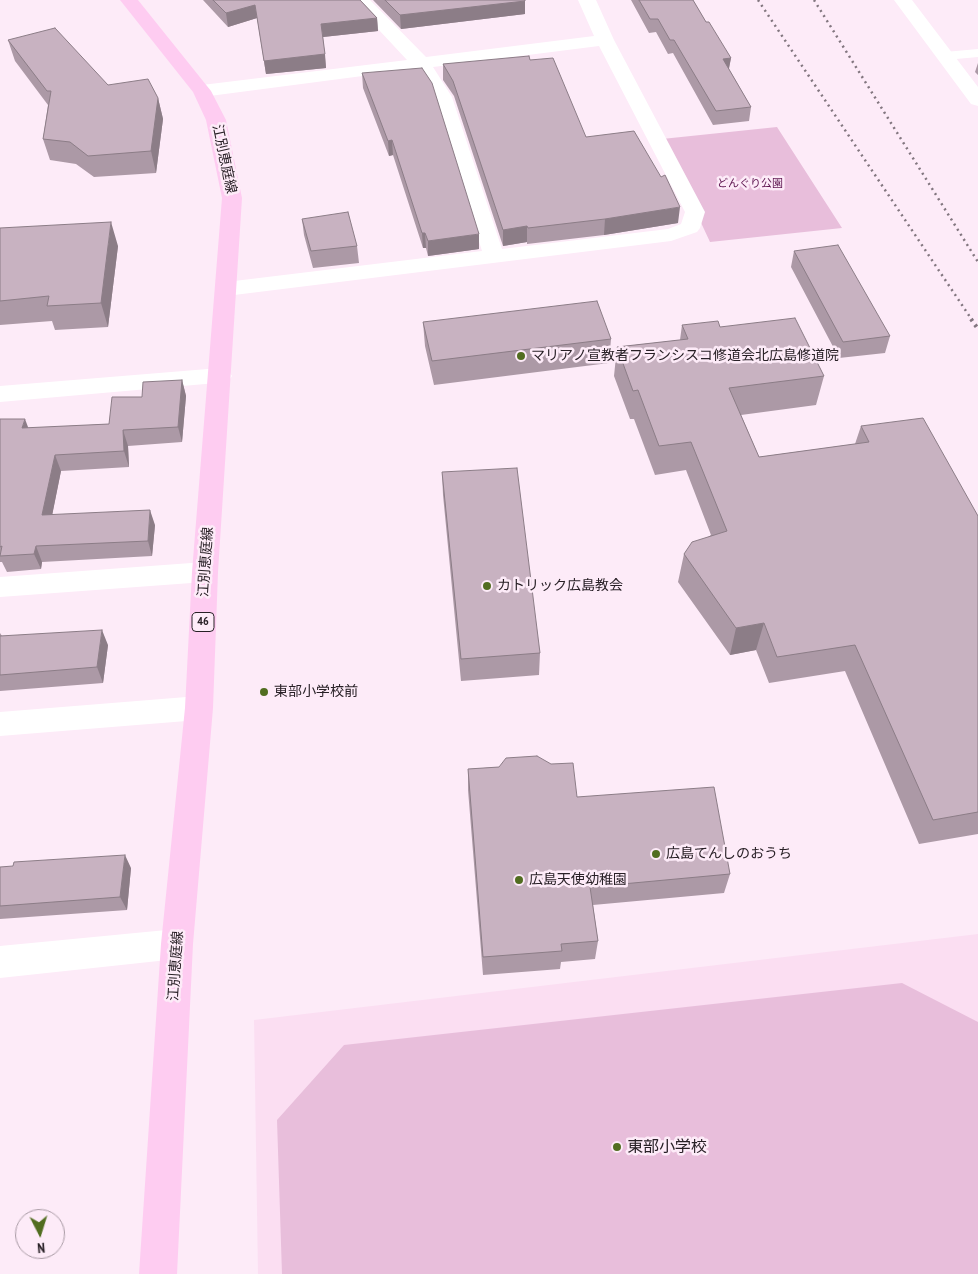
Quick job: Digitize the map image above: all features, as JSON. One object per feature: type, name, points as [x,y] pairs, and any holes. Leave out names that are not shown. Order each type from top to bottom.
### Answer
[{"type":"main road","name":"江別恵庭線","points":[[129,0],[202,91],[216,120],[232,198],[205,572],[199,708],[177,944],[158,1274]]},
{"type":"street","points":[[360,0],[421,63],[443,98],[494,256]]},
{"type":"street","points":[[226,289],[671,235],[690,228],[695,212],[605,40],[587,0]]},
{"type":"street","points":[[904,0],[978,100]]},
{"type":"street","points":[[202,91],[605,40]]},
{"type":"street","points":[[0,394],[220,376]]},
{"type":"street","points":[[0,587],[205,572]]},
{"type":"street","points":[[0,724],[199,708]]},
{"type":"street","points":[[0,962],[177,944]]},
{"type":"lane","points":[[945,56],[978,53]]},
{"type":"shaded area","name":"東部小学校","points":[[978,934],[978,1274],[258,1274],[254,1020]]},
{"type":"green space","name":"どんぐり公園","points":[[777,127],[842,228],[710,242],[662,139]]},
{"type":"green space","name":"東部小学校","points":[[902,983],[978,1022],[978,1274],[282,1274],[277,1120],[344,1045]]},
{"type":"building","points":[[213,0],[360,0],[377,18],[321,24],[325,54],[264,61],[255,5],[226,13]]},
{"type":"building","points":[[385,0],[525,0],[525,1],[400,15]]},
{"type":"building","points":[[639,0],[693,0],[731,58],[723,59],[751,107],[716,111],[674,40],[670,40],[658,19],[650,19]]},
{"type":"building","points":[[55,28],[108,85],[148,79],[158,98],[151,151],[88,156],[70,142],[43,139],[51,91],[47,91],[8,40]]},
{"type":"building","points":[[529,56],[530,60],[553,58],[586,137],[634,131],[661,177],[665,175],[680,207],[605,219],[503,230],[453,81],[443,64]]},
{"type":"building","points":[[422,68],[432,83],[479,234],[428,241],[425,233],[422,233],[392,140],[388,141],[362,73]]},
{"type":"building","points":[[348,212],[357,246],[311,251],[302,219]]},
{"type":"building","points":[[111,222],[101,303],[47,306],[49,296],[0,301],[0,228]]},
{"type":"building","points":[[838,245],[890,336],[843,342],[794,251]]},
{"type":"building","points":[[597,301],[611,339],[432,361],[423,322]]},
{"type":"building","points":[[795,318],[824,376],[729,388],[759,457],[869,442],[861,426],[923,418],[978,516],[978,812],[933,820],[855,645],[777,657],[764,623],[736,628],[684,554],[692,542],[727,531],[691,442],[659,446],[638,390],[633,391],[617,347],[688,339],[682,325],[718,321],[720,327]]},
{"type":"building","points":[[182,380],[178,427],[123,430],[124,451],[55,455],[42,515],[150,510],[148,541],[36,546],[34,554],[0,556],[2,546],[0,547],[0,419],[25,419],[22,428],[109,424],[112,397],[142,397],[143,382]]},
{"type":"building","points":[[517,468],[540,653],[461,659],[442,472]]},
{"type":"building","points":[[102,630],[97,667],[0,675],[0,636]]},
{"type":"building","points":[[537,756],[551,764],[573,763],[577,797],[714,787],[730,874],[590,887],[598,941],[561,944],[562,951],[483,957],[468,769],[499,767],[506,758]]},
{"type":"building","points":[[125,855],[120,897],[0,906],[0,867],[13,866],[14,862]]},
{"type":"railway","points":[[758,0],[972,320]]},
{"type":"railway","points":[[814,0],[978,262]]},
{"type":"railway","points":[[971,319],[978,329]]},
{"type":"place","name":"マリアノ宣教者フランシスコ修道会北広島修道院","points":[[521,356]]},
{"type":"place","name":"カトリック広島教会","points":[[487,586]]},
{"type":"place","name":"東部小学校前","points":[[264,692]]},
{"type":"place","name":"広島てんしのおうち","points":[[656,854]]},
{"type":"place","name":"広島天使幼稚園","points":[[519,880]]},
{"type":"place","name":"東部小学校","points":[[617,1147]]}]
